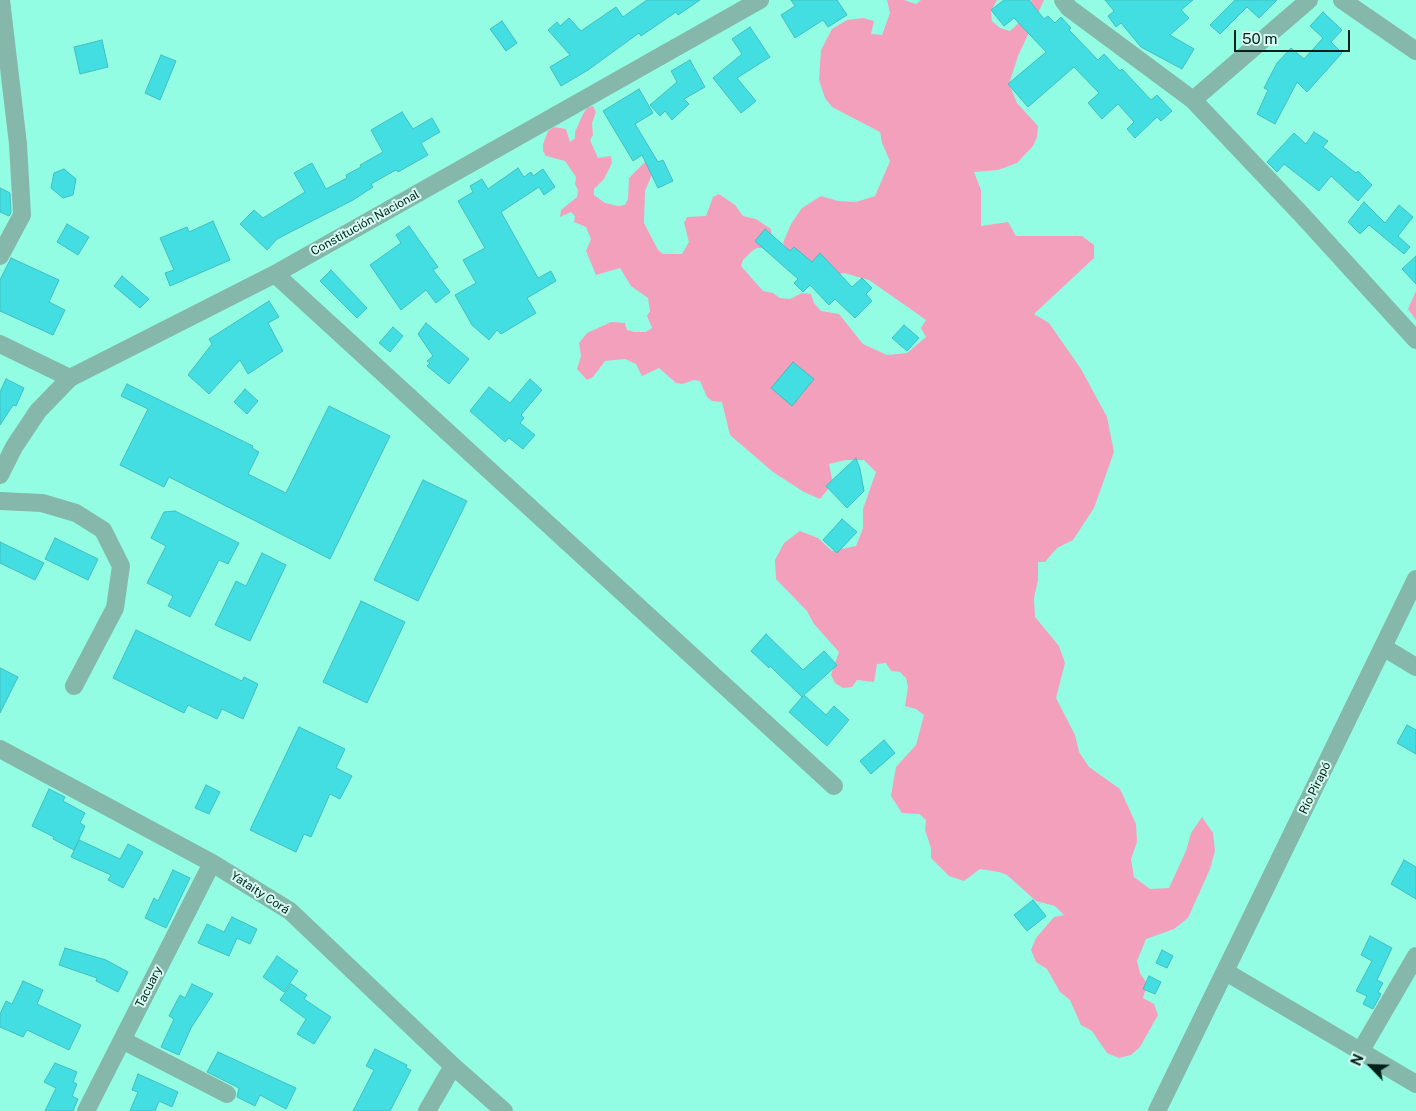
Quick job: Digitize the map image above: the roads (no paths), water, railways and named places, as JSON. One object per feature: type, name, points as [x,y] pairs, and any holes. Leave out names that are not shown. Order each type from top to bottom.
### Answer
[{"type":"street","points":[[0,256],[22,215],[18,144],[1,0]]},
{"type":"street","name":"Constitución Nacional","points":[[0,475],[14,447],[38,412],[70,378],[275,274],[760,0]]},
{"type":"street","points":[[1063,0],[1069,8],[1193,100],[1302,215],[1416,340]]},
{"type":"street","points":[[1193,100],[1309,0]]},
{"type":"street","points":[[1342,0],[1416,51]]},
{"type":"street","points":[[275,274],[834,786]]},
{"type":"street","points":[[0,344],[70,378]]},
{"type":"street","points":[[0,501],[42,503],[76,513],[103,530],[121,566],[115,608],[74,686]]},
{"type":"street","name":"Río Pirapó","points":[[1157,1111],[1416,579]]},
{"type":"street","points":[[1383,647],[1416,667]]},
{"type":"street","name":"Yataity Corá","points":[[0,749],[212,863],[290,911],[453,1066],[504,1111]]},
{"type":"street","name":"Tacuary","points":[[86,1111],[212,863]]},
{"type":"street","points":[[1360,1052],[1416,956]]},
{"type":"street","points":[[1226,972],[1416,1084]]},
{"type":"street","points":[[122,1040],[226,1094]]},
{"type":"street","points":[[427,1111],[453,1066]]}]
